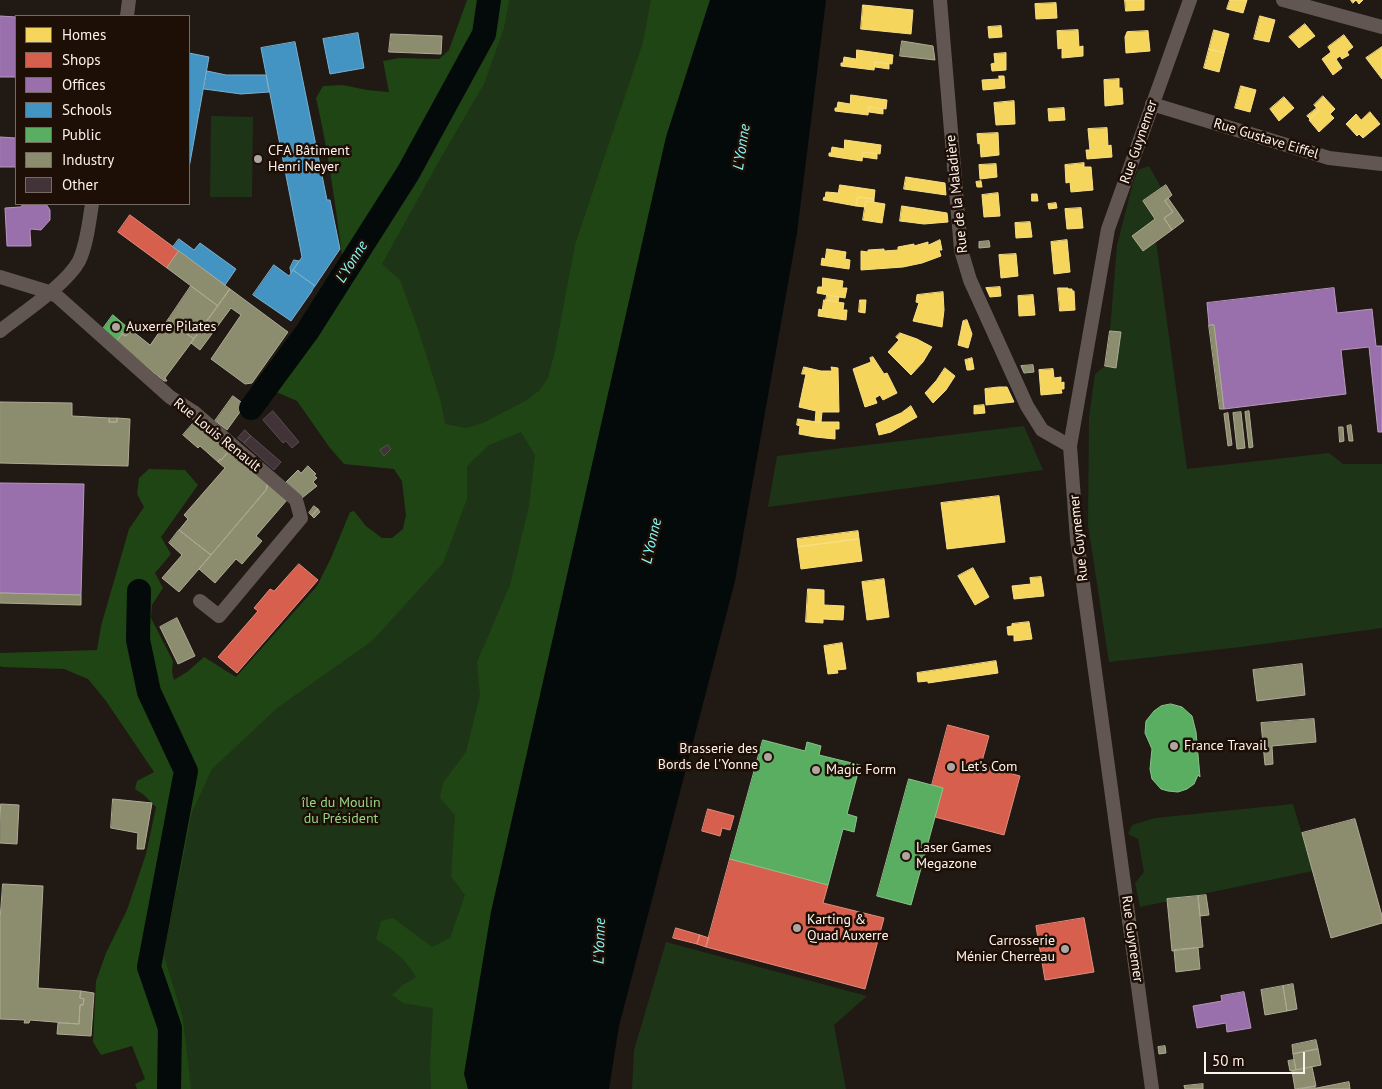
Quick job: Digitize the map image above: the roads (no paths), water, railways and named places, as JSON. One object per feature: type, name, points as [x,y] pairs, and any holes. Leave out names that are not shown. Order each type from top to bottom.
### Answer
[{"type":"street","points":[[127,15],[129,0]]},
{"type":"street","name":"Rue de la Maladière","points":[[940,0],[961,250],[970,280],[1027,406],[1042,430],[1070,446]]},
{"type":"street","name":"Rue Guynemer","points":[[1152,1089],[1077,539],[1070,446],[1108,229],[1190,0]]},
{"type":"street","points":[[1283,0],[1382,27]]},
{"type":"street","name":"Rue Gustave Eiffel","points":[[1152,104],[1328,158],[1382,164]]},
{"type":"street","points":[[0,331],[72,271],[79,260],[84,246],[92,205]]},
{"type":"street","name":"Rue Louis Renault","points":[[0,277],[49,292],[58,297],[170,397],[195,413],[296,500],[301,518],[219,616],[200,601]]},
{"type":"water","points":[[710,0],[826,0],[797,233],[735,581],[619,1026],[609,1089],[468,1089],[464,1074],[491,912],[666,137]]},
{"type":"waterway","name":"L'Yonne","points":[[251,408],[307,332],[408,173],[484,34],[489,0]]},
{"type":"waterway","points":[[139,591],[138,640],[149,692],[186,771],[149,967],[170,1028],[169,1089]]},
{"type":"place","name":"CFA Bâtiment Henri Neyer","points":[[258,159]]},
{"type":"place","name":"Auxerre Pilates","points":[[116,327]]},
{"type":"place","name":"France Travail","points":[[1174,746]]},
{"type":"place","name":"Brasserie des Bords de l'Yonne","points":[[768,757]]},
{"type":"place","name":"Let's Com","points":[[951,767]]},
{"type":"place","name":"Magic Form","points":[[816,770]]},
{"type":"place","name":"Laser Games Megazone","points":[[906,856]]},
{"type":"place","name":"Karting & Quad Auxerre","points":[[797,928]]},
{"type":"place","name":"Carrosserie Ménier Cherreau","points":[[1065,949]]},
{"type":"park label","name":"île du Moulin du Président","points":[[341,812]]}]
